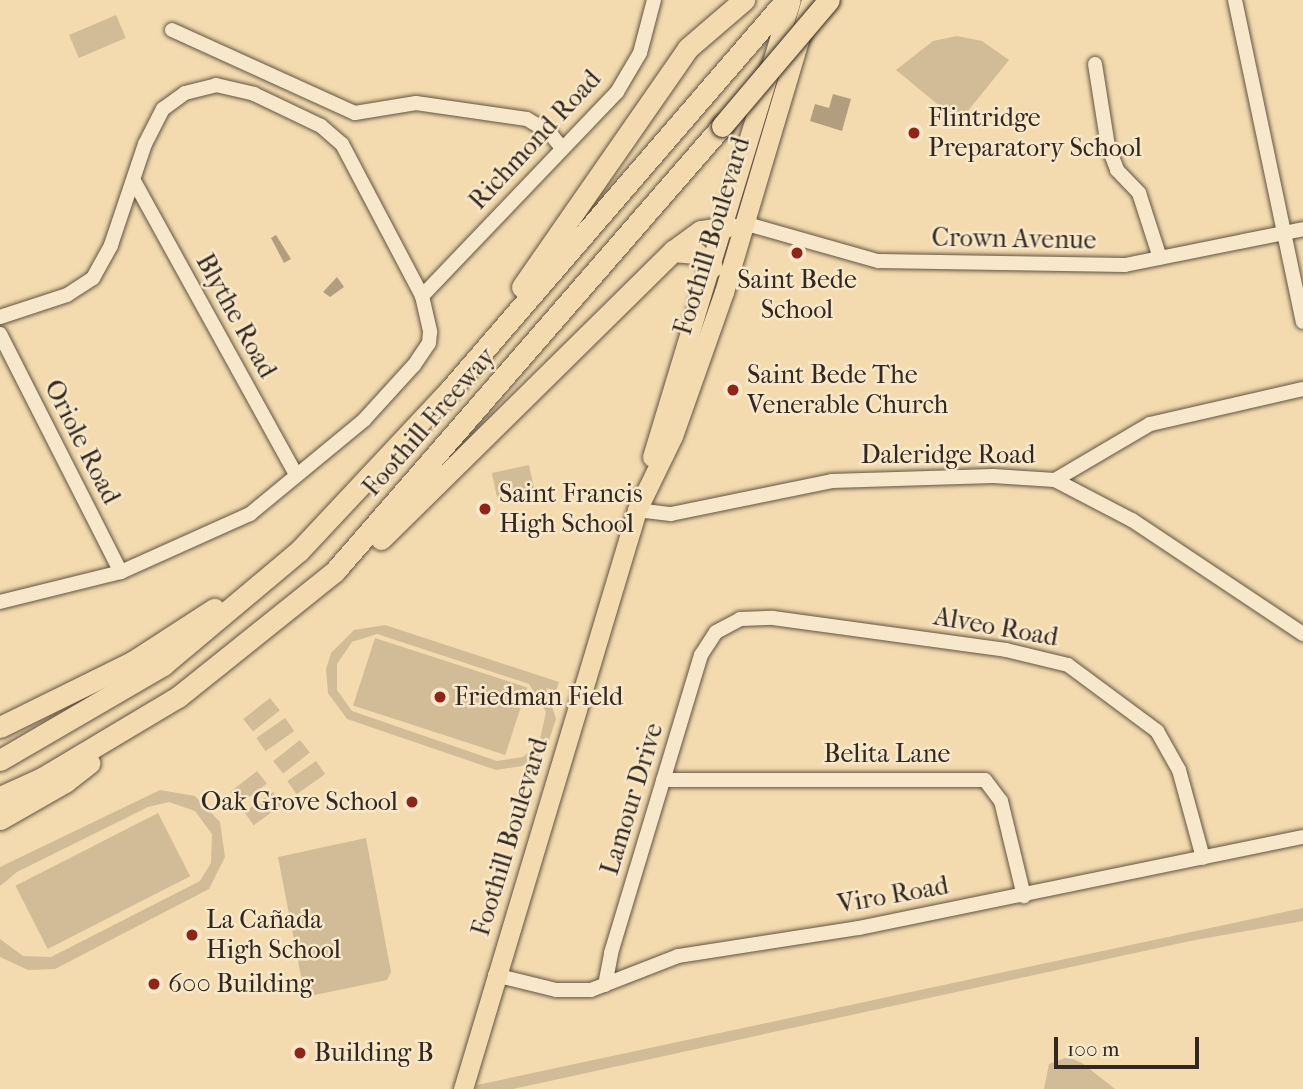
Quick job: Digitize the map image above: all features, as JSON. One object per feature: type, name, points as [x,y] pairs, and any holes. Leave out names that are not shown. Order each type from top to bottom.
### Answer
[{"type":"highway","points":[[448,392],[688,48],[744,0]]},
{"type":"highway","name":"Foothill Freeway","points":[[0,760],[163,665],[299,551],[448,392],[788,0]]},
{"type":"highway","name":"Foothill Freeway","points":[[0,797],[137,723],[218,669],[292,610],[368,537],[829,0]]},
{"type":"highway","points":[[292,610],[394,528],[673,251],[701,232],[734,226]]},
{"type":"highway","points":[[673,251],[696,253],[712,267]]},
{"type":"highway","points":[[0,727],[132,662],[299,551]]},
{"type":"highway","points":[[0,819],[65,782],[137,723]]},
{"type":"main road","name":"Foothill Boulevard","points":[[648,482],[659,431],[712,267],[734,226],[788,0]]},
{"type":"main road","name":"Foothill Boulevard","points":[[463,1089],[495,975],[637,510],[648,482],[673,436],[734,226],[811,0]]},
{"type":"street","name":"Richmond Road","points":[[422,296],[598,113],[631,71],[649,30],[654,0]]},
{"type":"street","points":[[1235,0],[1303,322]]},
{"type":"street","points":[[172,30],[355,113],[415,103],[527,119],[549,132],[562,148]]},
{"type":"street","points":[[1095,64],[1108,146],[1117,170],[1139,193],[1160,258]]},
{"type":"street","points":[[0,317],[67,295],[93,278],[111,245],[145,144],[163,109],[200,88],[233,86],[254,94],[332,135],[357,168],[422,296],[430,321],[429,343],[423,353],[364,421],[250,514],[121,572],[0,602]]},
{"type":"street","points":[[332,135],[355,113]]},
{"type":"street","name":"Blythe Road","points":[[134,181],[296,475]]},
{"type":"street","name":"Crown Avenue","points":[[734,226],[878,261],[1125,265],[1303,229]]},
{"type":"street","name":"Oriole Road","points":[[0,334],[121,572]]},
{"type":"street","points":[[1055,480],[1150,424],[1303,389]]},
{"type":"street","name":"Daleridge Road","points":[[637,510],[671,514],[832,481],[993,476],[1055,480],[1132,520],[1303,634]]},
{"type":"street","name":"Alveo Road","points":[[716,632],[740,619],[773,618],[1006,650],[1068,665],[1157,732],[1179,771],[1203,858]]},
{"type":"street","name":"Lamour Drive","points":[[605,985],[698,663],[716,632]]},
{"type":"street","name":"Belita Lane","points":[[663,780],[985,780],[1001,801],[1024,896]]},
{"type":"street","name":"Viro Road","points":[[495,975],[556,990],[605,985],[678,956],[859,928],[1303,837]]},
{"type":"shaded area","points":[[116,15],[126,38],[79,58],[69,35]]},
{"type":"shaded area","points":[[957,36],[982,41],[1009,60],[959,122],[896,70],[933,41]]},
{"type":"shaded area","points":[[833,94],[851,99],[842,131],[810,121],[815,104],[829,108]]},
{"type":"shaded area","points":[[276,235],[291,259],[284,263],[271,238]]},
{"type":"shaded area","points":[[337,277],[344,287],[330,297],[323,292]]},
{"type":"shaded area","points":[[529,465],[534,488],[497,496],[492,473]]},
{"type":"shaded area","points":[[385,625],[559,682],[556,691],[546,688],[556,719],[546,749],[528,765],[496,770],[347,719],[328,693],[326,669],[331,653],[354,630]],"holes":[[[377,634],[529,684],[546,712],[539,744],[523,757],[497,761],[352,711],[337,690],[337,664],[352,642]]]},
{"type":"shaded area","name":"Friedman Field","points":[[375,638],[527,687],[505,755],[353,706]]},
{"type":"shaded area","points":[[270,698],[280,711],[253,732],[243,719]]},
{"type":"shaded area","points":[[285,718],[294,731],[266,751],[256,738]]},
{"type":"shaded area","points":[[300,740],[310,753],[283,774],[273,761]]},
{"type":"shaded area","points":[[316,761],[325,774],[297,794],[287,781]]},
{"type":"shaded area","points":[[257,771],[267,784],[240,805],[230,792]]},
{"type":"shaded area","points":[[160,790],[195,796],[220,822],[225,857],[209,889],[55,969],[28,970],[0,957],[0,939],[23,956],[51,957],[200,881],[211,863],[212,834],[195,811],[169,802],[148,807],[17,872],[0,886],[0,867]]},
{"type":"shaded area","points":[[273,792],[282,805],[254,825],[244,812]]},
{"type":"shaded area","points":[[158,813],[190,876],[48,949],[15,886]]},
{"type":"shaded area","points":[[366,838],[391,972],[387,980],[305,997],[278,857]]},
{"type":"shaded area","points":[[1303,908],[1303,921],[1190,941],[513,1089],[476,1089],[477,1085]]},
{"type":"shaded area","points":[[1068,1057],[1082,1063],[1115,1089],[1044,1089],[1049,1064]]},
{"type":"place","name":"Flintridge Preparatory School","points":[[914,133]]},
{"type":"place","name":"Saint Bede School","points":[[797,253]]},
{"type":"place","name":"Saint Bede The Venerable Church","points":[[733,390]]},
{"type":"place","name":"Saint Francis High School","points":[[485,509]]},
{"type":"place","name":"Friedman Field","points":[[440,697]]},
{"type":"place","name":"Oak Grove School","points":[[412,802]]},
{"type":"place","name":"La Cañada High School","points":[[192,935]]},
{"type":"place","name":"600 Building","points":[[154,984]]},
{"type":"place","name":"Building B","points":[[300,1053]]}]
